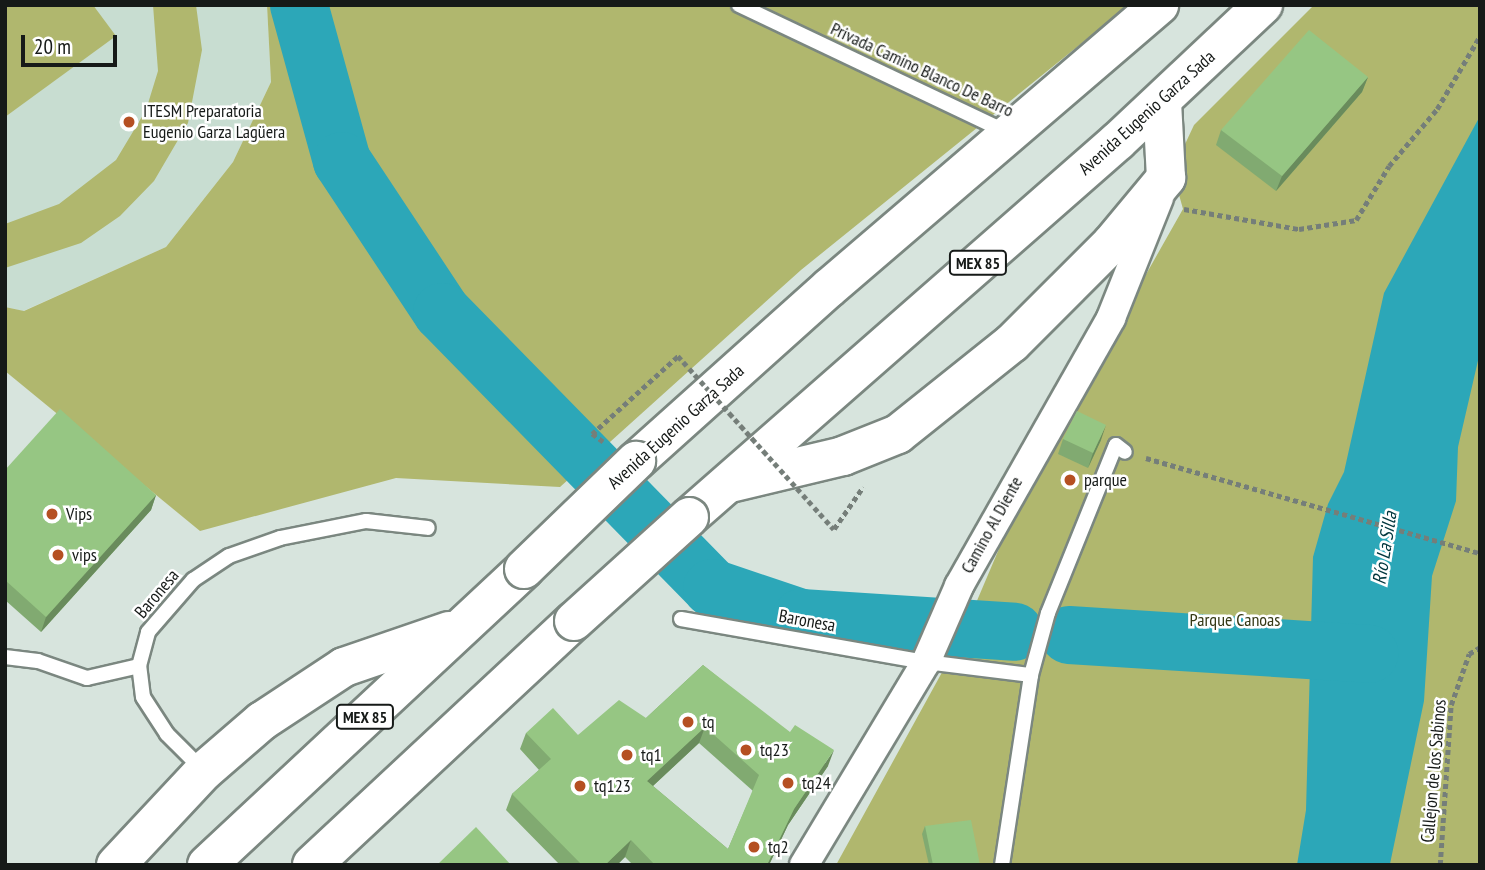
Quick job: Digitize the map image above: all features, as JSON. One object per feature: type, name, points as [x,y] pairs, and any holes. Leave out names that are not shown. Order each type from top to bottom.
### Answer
[{"type":"highway","name":"Avenida Eugenio Garza Sada","points":[[207,865],[464,626],[636,461],[829,288],[1012,134],[1159,5]]},
{"type":"highway","name":"Avenida Eugenio Garza Sada","points":[[312,865],[372,805],[724,485],[1162,101],[1263,5]]},
{"type":"highway","points":[[724,485],[843,456],[898,434],[1012,343],[1112,243],[1174,194],[1162,101]]},
{"type":"highway","points":[[116,865],[204,771],[262,721],[344,667],[464,626]]},
{"type":"highway","points":[[296,865],[372,805]]},
{"type":"street","name":"Camino Al Diente","points":[[804,865],[927,661],[959,586],[1111,318],[1174,194]]},
{"type":"lane","name":"Privada Camino Blanco De Barro","points":[[739,5],[1012,134]]},
{"type":"lane","points":[[1002,865],[1031,675],[1048,613],[1116,445],[1125,452]]},
{"type":"lane","name":"Baronesa","points":[[204,771],[167,734],[143,697],[139,666],[148,632],[193,580],[229,556],[280,538],[366,521],[428,528]]},
{"type":"lane","name":"Baronesa","points":[[681,619],[927,661],[1031,675]]},
{"type":"lane","points":[[5,657],[38,661],[87,678],[139,666]]},
{"type":"path","points":[[1174,194],[1299,229],[1356,220],[1389,166],[1437,109],[1480,36]]},
{"type":"path","points":[[678,356],[834,529]]},
{"type":"path","points":[[1125,452],[1480,552]]},
{"type":"path","name":"Callejon de los Sabinos","points":[[1440,865],[1451,705],[1469,654],[1480,647]]},
{"type":"shaded area","name":"ITESM Preparatoria Eugenio Garza Lagüera","points":[[5,5],[267,5],[271,82],[233,162],[166,247],[23,311],[5,307]]},
{"type":"green space","points":[[5,5],[93,5],[116,36],[5,117]]},
{"type":"green space","points":[[153,5],[196,5],[202,50],[188,123],[154,181],[120,216],[81,243],[5,268],[5,224],[59,204],[116,160],[146,110],[158,71]]},
{"type":"green space","points":[[267,5],[1129,5],[801,270],[560,487],[396,478],[200,531],[5,371],[5,307],[24,311],[166,247],[233,162],[271,82]]},
{"type":"green space","name":"Parque Canoas","points":[[1314,5],[1480,5],[1480,865],[836,865],[962,636],[1024,490],[1183,209],[1176,184],[1179,157],[1194,125]]},
{"type":"water","name":"Río La Silla","points":[[1480,116],[1480,352],[1458,447],[1456,501],[1432,576],[1424,701],[1390,864],[1297,865],[1306,810],[1313,557],[1328,504],[1344,472],[1384,293]]},
{"type":"building","points":[[1309,30],[1368,77],[1282,176],[1221,130]]},
{"type":"building","name":"vips","points":[[60,409],[156,495],[46,617],[5,580],[5,470]]},
{"type":"building","points":[[1077,411],[1106,425],[1093,453],[1063,439]]},
{"type":"building","points":[[703,665],[790,732],[795,725],[834,750],[794,809],[767,865],[655,865],[631,840],[605,865],[582,865],[512,794],[551,759],[526,733],[553,708],[578,735],[619,700],[646,718]],"holes":[[[705,727],[759,775],[728,849],[647,781]]]},
{"type":"building","points":[[971,820],[980,865],[933,865],[925,826]]},
{"type":"building","points":[[476,827],[511,865],[437,865]]},
{"type":"waterway","points":[[299,5],[342,161],[442,312],[712,588],[801,618],[1015,632]]},
{"type":"waterway","points":[[1069,635],[1369,654]]},
{"type":"place","name":"ITESM Preparatoria Eugenio Garza Lagüera","points":[[129,122]]},
{"type":"place","name":"parque","points":[[1070,480]]},
{"type":"place","name":"Vips","points":[[52,514]]},
{"type":"place","name":"vips","points":[[58,555]]},
{"type":"place","name":"tq","points":[[688,722]]},
{"type":"place","name":"tq23","points":[[746,750]]},
{"type":"place","name":"tq1","points":[[627,755]]},
{"type":"place","name":"tq24","points":[[788,783]]},
{"type":"place","name":"tq123","points":[[580,786]]},
{"type":"place","name":"tq2","points":[[754,847]]}]
